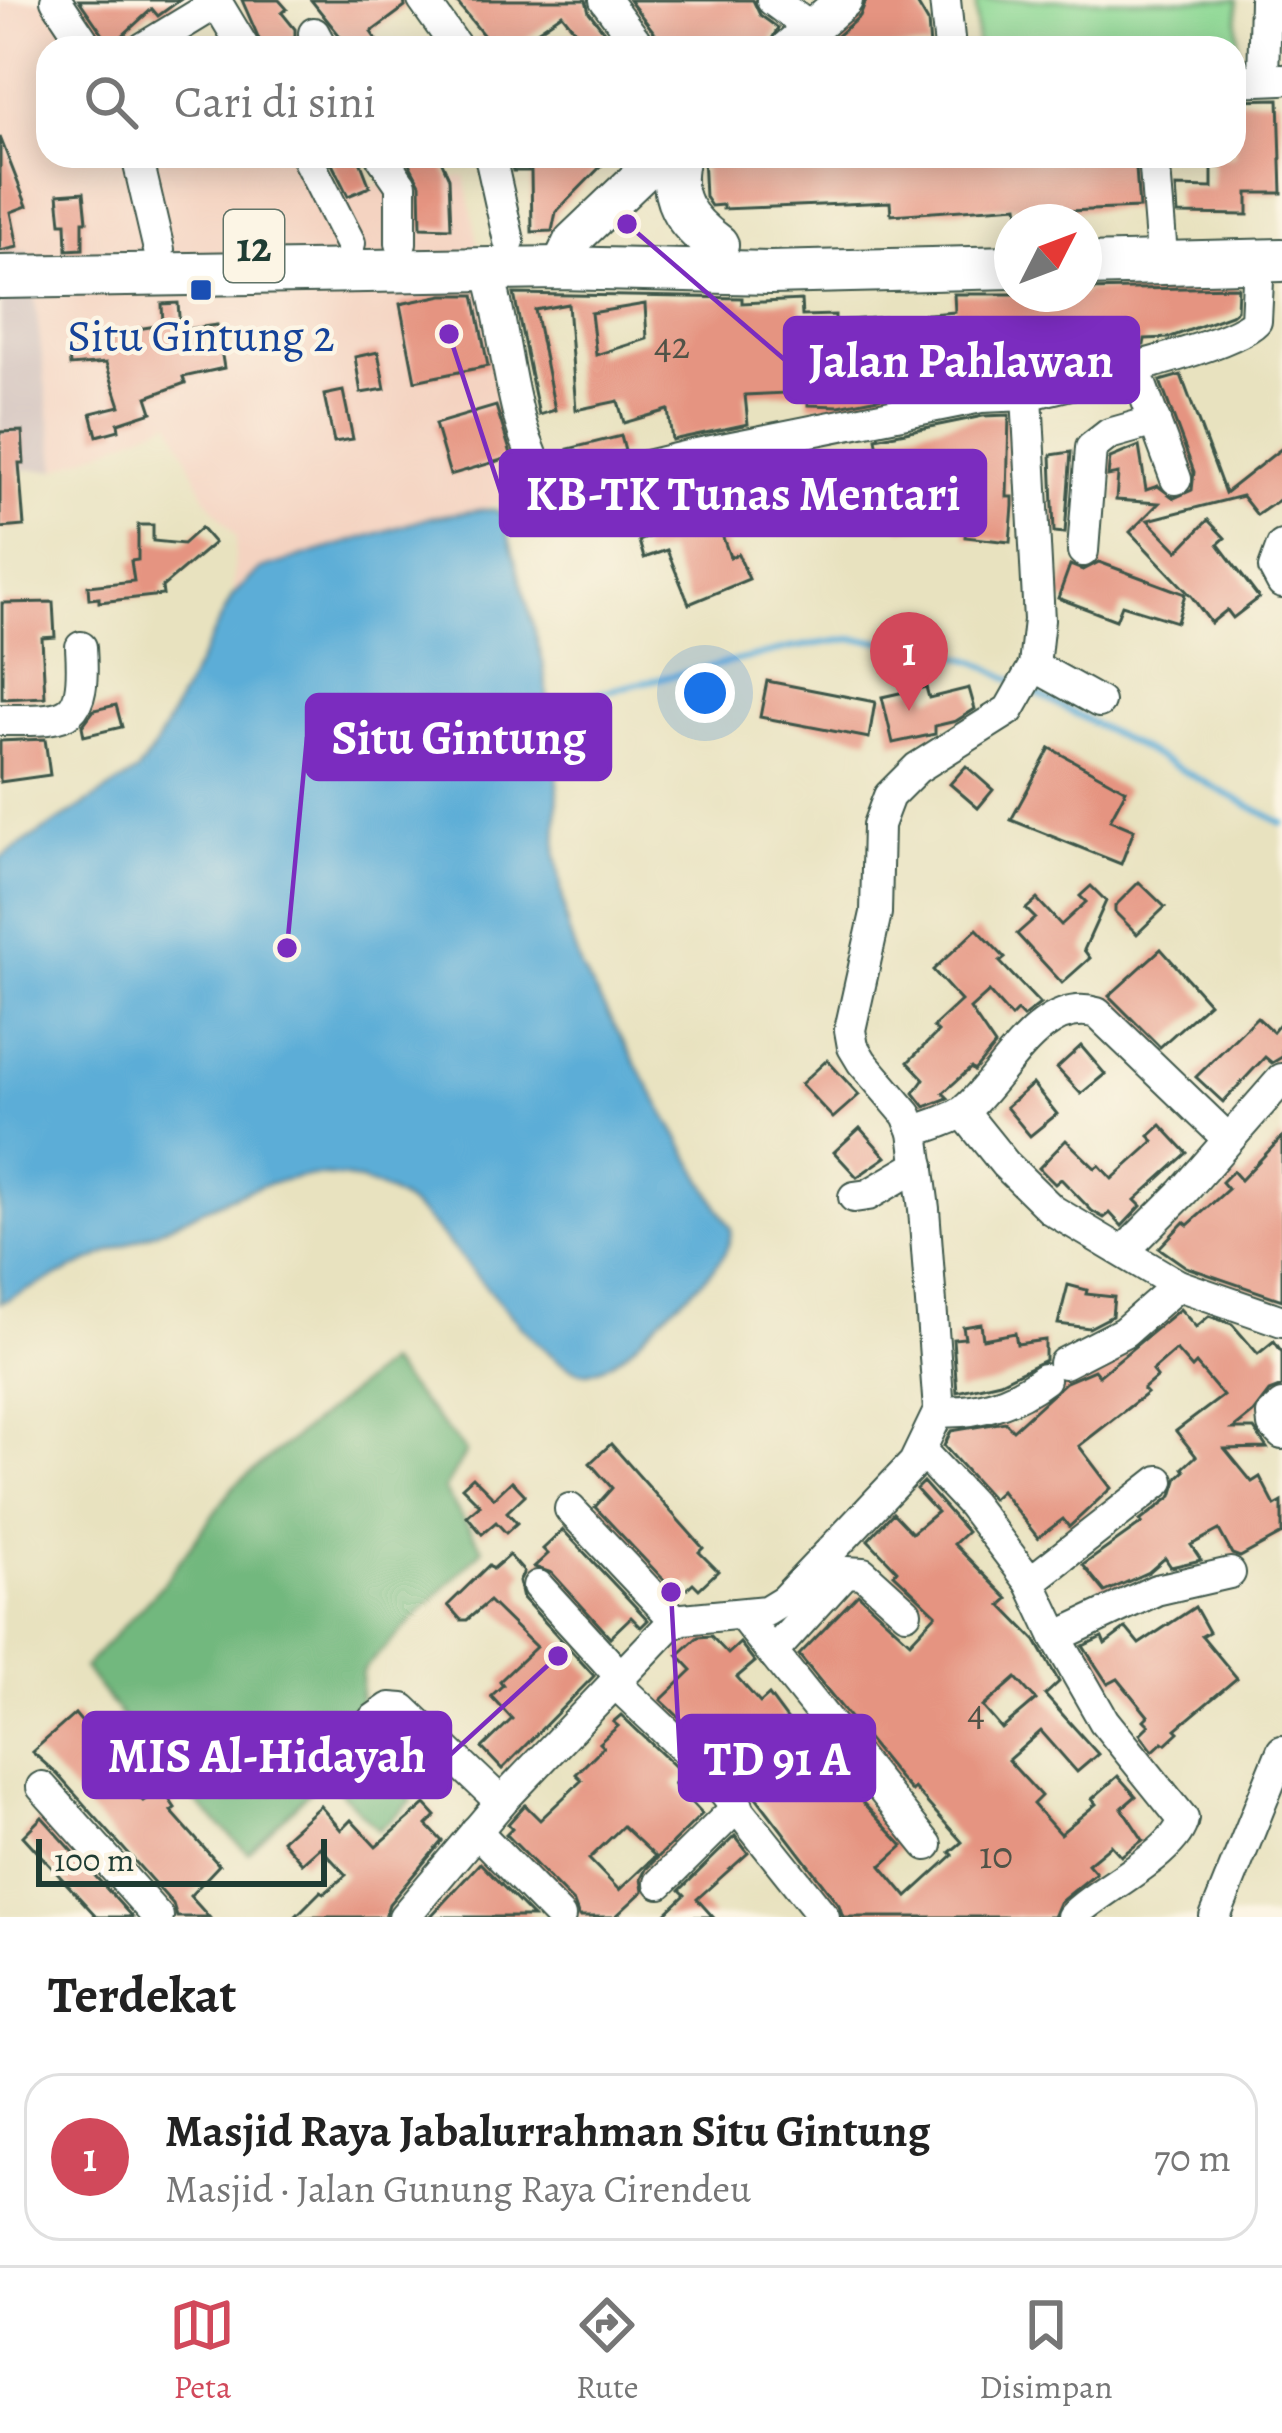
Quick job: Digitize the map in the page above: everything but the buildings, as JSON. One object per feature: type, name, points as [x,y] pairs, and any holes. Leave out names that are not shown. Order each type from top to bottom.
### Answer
[{"type":"highway","points":[[675,168],[682,213],[717,245]]},
{"type":"highway","name":"12","points":[[0,252],[401,243],[498,256]]},
{"type":"highway","points":[[1102,243],[1161,243],[1274,254]]},
{"type":"highway","name":"12","points":[[0,277],[717,245],[994,244]]},
{"type":"highway","name":"12","points":[[566,254],[770,273],[994,267]]},
{"type":"highway","points":[[1102,264],[1274,254]]},
{"type":"main road","points":[[804,36],[844,0]]},
{"type":"main road","points":[[566,254],[649,168]]},
{"type":"street","points":[[56,0],[80,36]]},
{"type":"street","points":[[424,0],[449,36]]},
{"type":"street","points":[[605,0],[632,36]]},
{"type":"street","points":[[772,0],[799,36]]},
{"type":"street","points":[[945,0],[949,36]]},
{"type":"street","points":[[1260,80],[1264,0]]},
{"type":"street","points":[[161,36],[216,2],[237,36]]},
{"type":"street","points":[[140,168],[159,250]]},
{"type":"street","points":[[313,168],[350,243]]},
{"type":"street","points":[[390,168],[401,184],[401,243]]},
{"type":"street","points":[[491,168],[519,426],[550,489],[961,401],[1027,395],[1206,346],[1256,321],[1274,254]]},
{"type":"street","points":[[1155,168],[1161,243]]},
{"type":"street","points":[[1134,365],[1176,479]]},
{"type":"street","points":[[404,1917],[501,1802],[676,1621],[766,1611],[784,1600],[922,1452],[939,1411],[914,1132],[907,1115],[862,1062],[850,1030],[876,913],[878,825],[889,796],[905,778],[1009,710],[1026,679],[1039,620],[1027,395]]},
{"type":"street","points":[[1083,550],[1091,448],[1109,434],[1155,421]]},
{"type":"street","points":[[1282,546],[1274,568],[1282,583]]},
{"type":"street","points":[[0,720],[56,718],[68,713],[83,687],[81,647]]},
{"type":"street","points":[[1026,679],[1099,702]]},
{"type":"street","points":[[914,1132],[963,1112],[1058,1015],[1085,1010],[1097,1013],[1228,1139]]},
{"type":"street","points":[[1124,1251],[1282,1079]]},
{"type":"street","points":[[963,1112],[1005,1164],[1052,1210],[1178,1286],[1282,1321]]},
{"type":"street","points":[[854,1198],[868,1195],[919,1165]]},
{"type":"street","points":[[939,1411],[982,1408],[1015,1396],[1124,1332],[1178,1286]]},
{"type":"street","points":[[1282,1406],[1272,1415],[1273,1425],[1282,1434]]},
{"type":"street","points":[[922,1452],[971,1504],[1030,1582],[1104,1721],[1183,1822],[1177,1833],[1128,1876],[1072,1917]]},
{"type":"street","points":[[1030,1582],[1159,1481]]},
{"type":"street","points":[[570,1509],[676,1621]]},
{"type":"street","points":[[773,1652],[846,1572],[863,1573],[905,1612]]},
{"type":"street","points":[[1056,1637],[1156,1590],[1230,1573]]},
{"type":"street","points":[[538,1586],[617,1679],[706,1769],[824,1917]]},
{"type":"street","points":[[742,1615],[927,1845]]},
{"type":"street","points":[[373,1720],[390,1708],[403,1709],[501,1802]]},
{"type":"street","points":[[1215,1917],[1282,1751]]},
{"type":"street","points":[[42,1786],[158,1917]]},
{"type":"street","points":[[660,1883],[737,1806]]},
{"type":"street","points":[[476,1831],[560,1917]]},
{"type":"shaded area","points":[[0,0],[74,0],[98,36],[36,36],[36,168],[321,168],[331,189],[465,176],[535,490],[480,510],[431,517],[246,579],[233,595],[236,537],[205,497],[171,421],[56,470],[29,252],[0,251]]},
{"type":"shaded area","points":[[0,251],[29,251],[56,470],[0,469]]},
{"type":"green space","points":[[976,0],[1237,0],[1238,36],[977,36]]},
{"type":"green space","points":[[387,1363],[466,1452],[444,1490],[483,1549],[362,1671],[358,1741],[412,1801],[378,1830],[325,1776],[248,1853],[160,1766],[84,1668],[163,1584],[234,1486]]},
{"type":"water","points":[[496,510],[503,516],[543,662],[558,783],[556,855],[567,927],[581,968],[731,1229],[724,1253],[708,1275],[631,1347],[588,1372],[571,1368],[526,1332],[420,1213],[377,1187],[340,1177],[284,1180],[240,1193],[0,1303],[0,858],[137,772],[156,745],[233,595],[261,569],[431,517]]},
{"type":"waterway","points":[[542,706],[791,648],[851,639],[909,643],[977,662],[1013,681]]},
{"type":"waterway","points":[[1030,690],[1282,823]]},
{"type":"place","name":"Jalan Pahlawan","points":[[627,224]]},
{"type":"place","name":"Situ Gintung 2","points":[[201,290]]},
{"type":"place","name":"KB-TK Tunas Mentari","points":[[449,334]]},
{"type":"place","name":"Masjid Raya Jabalurrahman Situ Gintung","points":[[909,711]]},
{"type":"place","name":"Situ Gintung","points":[[287,948]]},
{"type":"place","name":"TD 91 A","points":[[671,1592]]},
{"type":"place","name":"MIS Al-Hidayah","points":[[558,1656]]}]
